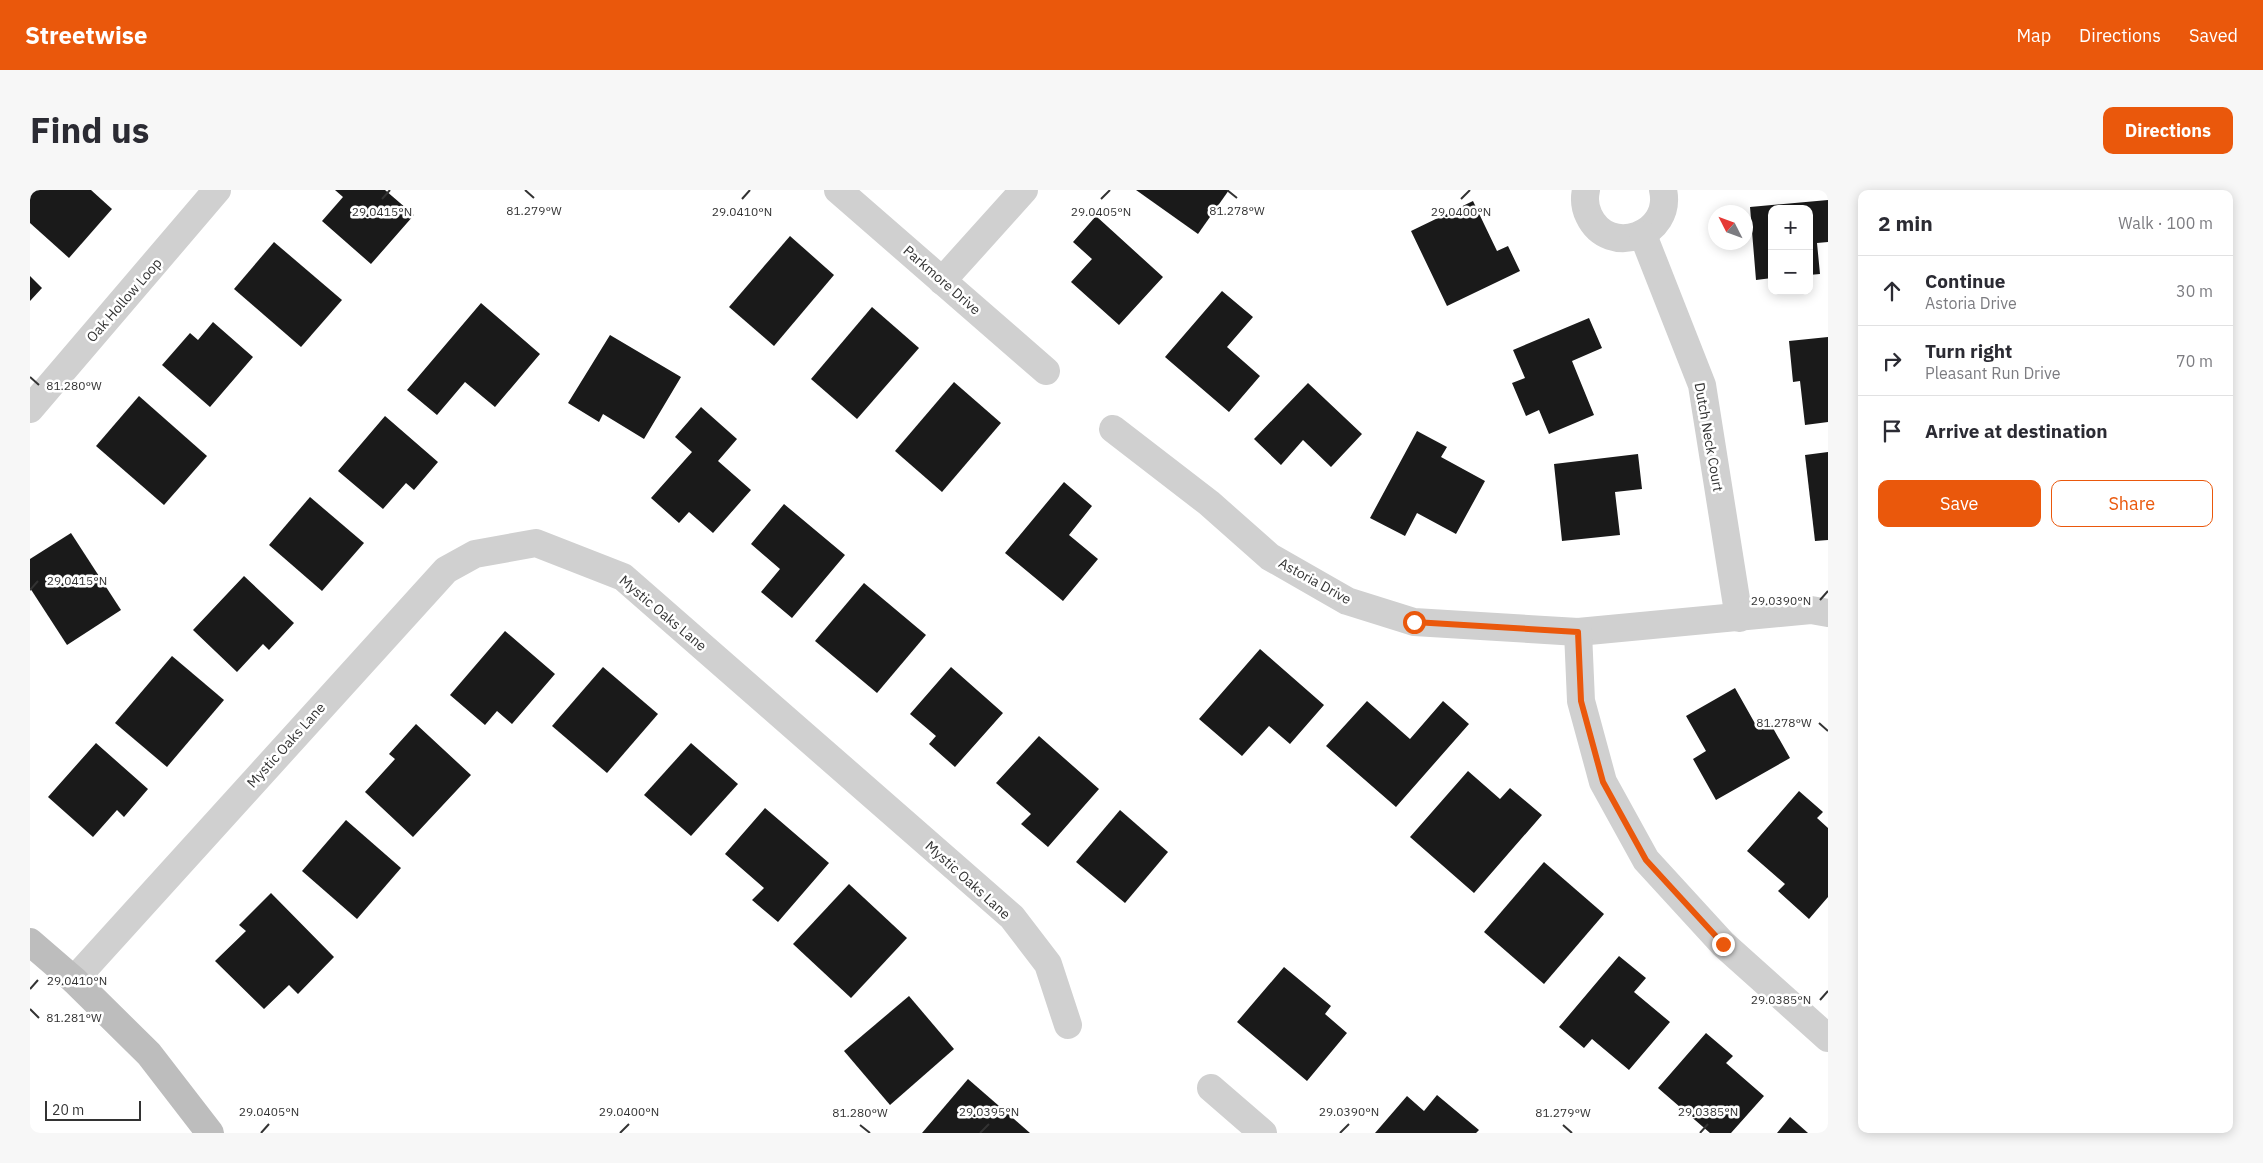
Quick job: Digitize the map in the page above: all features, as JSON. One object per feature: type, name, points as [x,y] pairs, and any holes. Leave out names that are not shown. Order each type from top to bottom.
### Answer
[{"type":"street","name":"Oak Hollow Loop","points":[[30,409],[217,190]]},
{"type":"street","name":"Parkmore Drive","points":[[838,190],[1046,371]]},
{"type":"street","points":[[942,281],[1024,190]]},
{"type":"street","points":[[1586,190],[1586,208],[1592,222],[1602,232],[1617,239],[1643,235],[1652,228],[1663,213],[1664,190]]},
{"type":"street","name":"Dutch Neck Court","points":[[1643,235],[1702,384],[1739,618]]},
{"type":"street","name":"Astoria Drive","points":[[1113,429],[1209,503],[1270,556],[1348,600],[1414,622],[1578,632],[1811,610],[1828,613]]},
{"type":"street","name":"Mystic Oaks Lane","points":[[74,980],[446,570],[475,554],[536,543],[623,577],[1012,918],[1048,964],[1068,1025]]},
{"type":"street","points":[[1578,632],[1581,701],[1603,782],[1646,860],[1723,944],[1828,1038]]},
{"type":"street","points":[[30,942],[74,980],[149,1054],[210,1133]]},
{"type":"street","points":[[1211,1088],[1264,1133]]},
{"type":"building","points":[[30,190],[91,190],[112,209],[69,258],[30,223]]},
{"type":"building","points":[[335,190],[385,190],[414,215],[371,264],[322,221],[343,197]]},
{"type":"building","points":[[1136,190],[1229,190],[1198,234]]},
{"type":"building","points":[[1828,200],[1828,242],[1817,243],[1820,274],[1813,275],[1813,205],[1772,205]]},
{"type":"building","points":[[1473,201],[1497,251],[1508,246],[1520,271],[1447,306],[1411,231]]},
{"type":"building","points":[[1768,205],[1768,278],[1756,280],[1753,244],[1753,207]]},
{"type":"building","points":[[1096,216],[1163,277],[1119,325],[1071,282],[1092,259],[1073,242]]},
{"type":"building","points":[[790,236],[834,275],[774,346],[729,307]]},
{"type":"building","points":[[274,242],[342,300],[301,347],[234,289]]},
{"type":"building","points":[[30,276],[42,288],[30,301]]},
{"type":"building","points":[[1222,291],[1253,317],[1227,347],[1260,376],[1229,412],[1165,357]]},
{"type":"building","points":[[481,303],[540,354],[495,407],[465,382],[437,415],[407,390]]},
{"type":"building","points":[[872,307],[919,348],[857,419],[811,379]]},
{"type":"building","points":[[1589,318],[1602,348],[1572,361],[1594,415],[1549,434],[1539,410],[1526,416],[1512,383],[1525,378],[1513,350]]},
{"type":"building","points":[[213,322],[253,357],[210,407],[162,365],[190,333],[198,340]]},
{"type":"building","points":[[610,335],[681,377],[644,439],[603,414],[599,422],[568,403]]},
{"type":"building","points":[[1828,337],[1828,422],[1805,425],[1800,381],[1793,382],[1789,341]]},
{"type":"building","points":[[954,382],[1001,423],[942,492],[895,451]]},
{"type":"building","points":[[1308,383],[1362,434],[1331,467],[1303,440],[1281,465],[1254,439]]},
{"type":"building","points":[[139,396],[207,456],[164,505],[96,446]]},
{"type":"building","points":[[701,407],[737,439],[718,461],[751,490],[713,533],[689,512],[679,523],[651,498],[692,452],[675,437]]},
{"type":"building","points":[[385,416],[438,462],[414,490],[406,483],[383,509],[338,471]]},
{"type":"building","points":[[1417,431],[1447,447],[1441,457],[1485,481],[1456,534],[1417,513],[1405,536],[1370,518]]},
{"type":"building","points":[[1828,452],[1828,540],[1815,541],[1805,455]]},
{"type":"building","points":[[1638,454],[1642,489],[1615,492],[1620,535],[1562,541],[1554,464]]},
{"type":"building","points":[[1064,482],[1092,506],[1069,535],[1098,559],[1063,601],[1005,553]]},
{"type":"building","points":[[310,497],[364,543],[322,591],[269,545]]},
{"type":"building","points":[[784,504],[845,555],[792,618],[761,592],[780,569],[751,544]]},
{"type":"building","points":[[71,533],[121,610],[67,645],[30,588],[30,559]]},
{"type":"building","points":[[244,576],[294,623],[269,650],[263,644],[237,672],[193,630]]},
{"type":"building","points":[[864,583],[926,635],[877,693],[815,641]]},
{"type":"building","points":[[505,631],[555,674],[512,724],[497,711],[485,725],[450,695]]},
{"type":"building","points":[[1260,649],[1324,705],[1290,744],[1269,726],[1242,756],[1199,719]]},
{"type":"building","points":[[172,656],[224,700],[167,767],[115,723]]},
{"type":"building","points":[[603,667],[658,714],[607,773],[552,726]]},
{"type":"building","points":[[951,667],[1003,713],[955,767],[929,744],[936,736],[910,714]]},
{"type":"building","points":[[1735,688],[1757,727],[1769,721],[1790,758],[1716,800],[1693,759],[1706,751],[1686,716]]},
{"type":"building","points":[[1367,701],[1410,739],[1443,701],[1469,724],[1396,807],[1326,746]]},
{"type":"building","points":[[416,724],[471,775],[413,837],[365,792],[395,759],[389,754]]},
{"type":"building","points":[[1039,736],[1099,789],[1048,847],[1021,824],[1031,814],[996,783]]},
{"type":"building","points":[[96,743],[148,789],[124,817],[117,810],[93,837],[48,797]]},
{"type":"building","points":[[691,743],[738,784],[691,836],[644,795]]},
{"type":"building","points":[[1468,771],[1500,799],[1510,788],[1542,815],[1474,893],[1410,837]]},
{"type":"building","points":[[1799,791],[1823,812],[1817,818],[1828,828],[1828,897],[1809,919],[1778,891],[1785,884],[1747,851]]},
{"type":"building","points":[[765,808],[829,863],[778,922],[752,900],[764,888],[725,854]]},
{"type":"building","points":[[1120,810],[1168,852],[1125,903],[1076,862]]},
{"type":"building","points":[[346,820],[401,868],[357,919],[302,871]]},
{"type":"building","points":[[1544,862],[1604,914],[1544,984],[1484,932]]},
{"type":"building","points":[[849,884],[907,938],[851,998],[793,944]]},
{"type":"building","points":[[271,893],[334,957],[298,994],[289,985],[264,1009],[215,961],[246,931],[239,925]]},
{"type":"building","points":[[1619,956],[1646,978],[1634,992],[1670,1022],[1629,1070],[1592,1039],[1584,1048],[1559,1027]]},
{"type":"building","points":[[1284,967],[1331,1006],[1325,1014],[1347,1033],[1307,1081],[1237,1022]]},
{"type":"building","points":[[909,996],[954,1049],[890,1105],[844,1051]]},
{"type":"building","points":[[1706,1033],[1733,1056],[1726,1063],[1764,1096],[1731,1133],[1710,1133],[1658,1088]]},
{"type":"building","points":[[968,1079],[1030,1133],[922,1133]]},
{"type":"building","points":[[1437,1095],[1479,1130],[1476,1133],[1375,1133],[1407,1096],[1424,1111]]},
{"type":"building","points":[[1790,1117],[1808,1133],[1777,1133]]},
{"type":"route","points":[[1414,622],[1578,632],[1581,701],[1603,782],[1646,860],[1723,944]]}]
